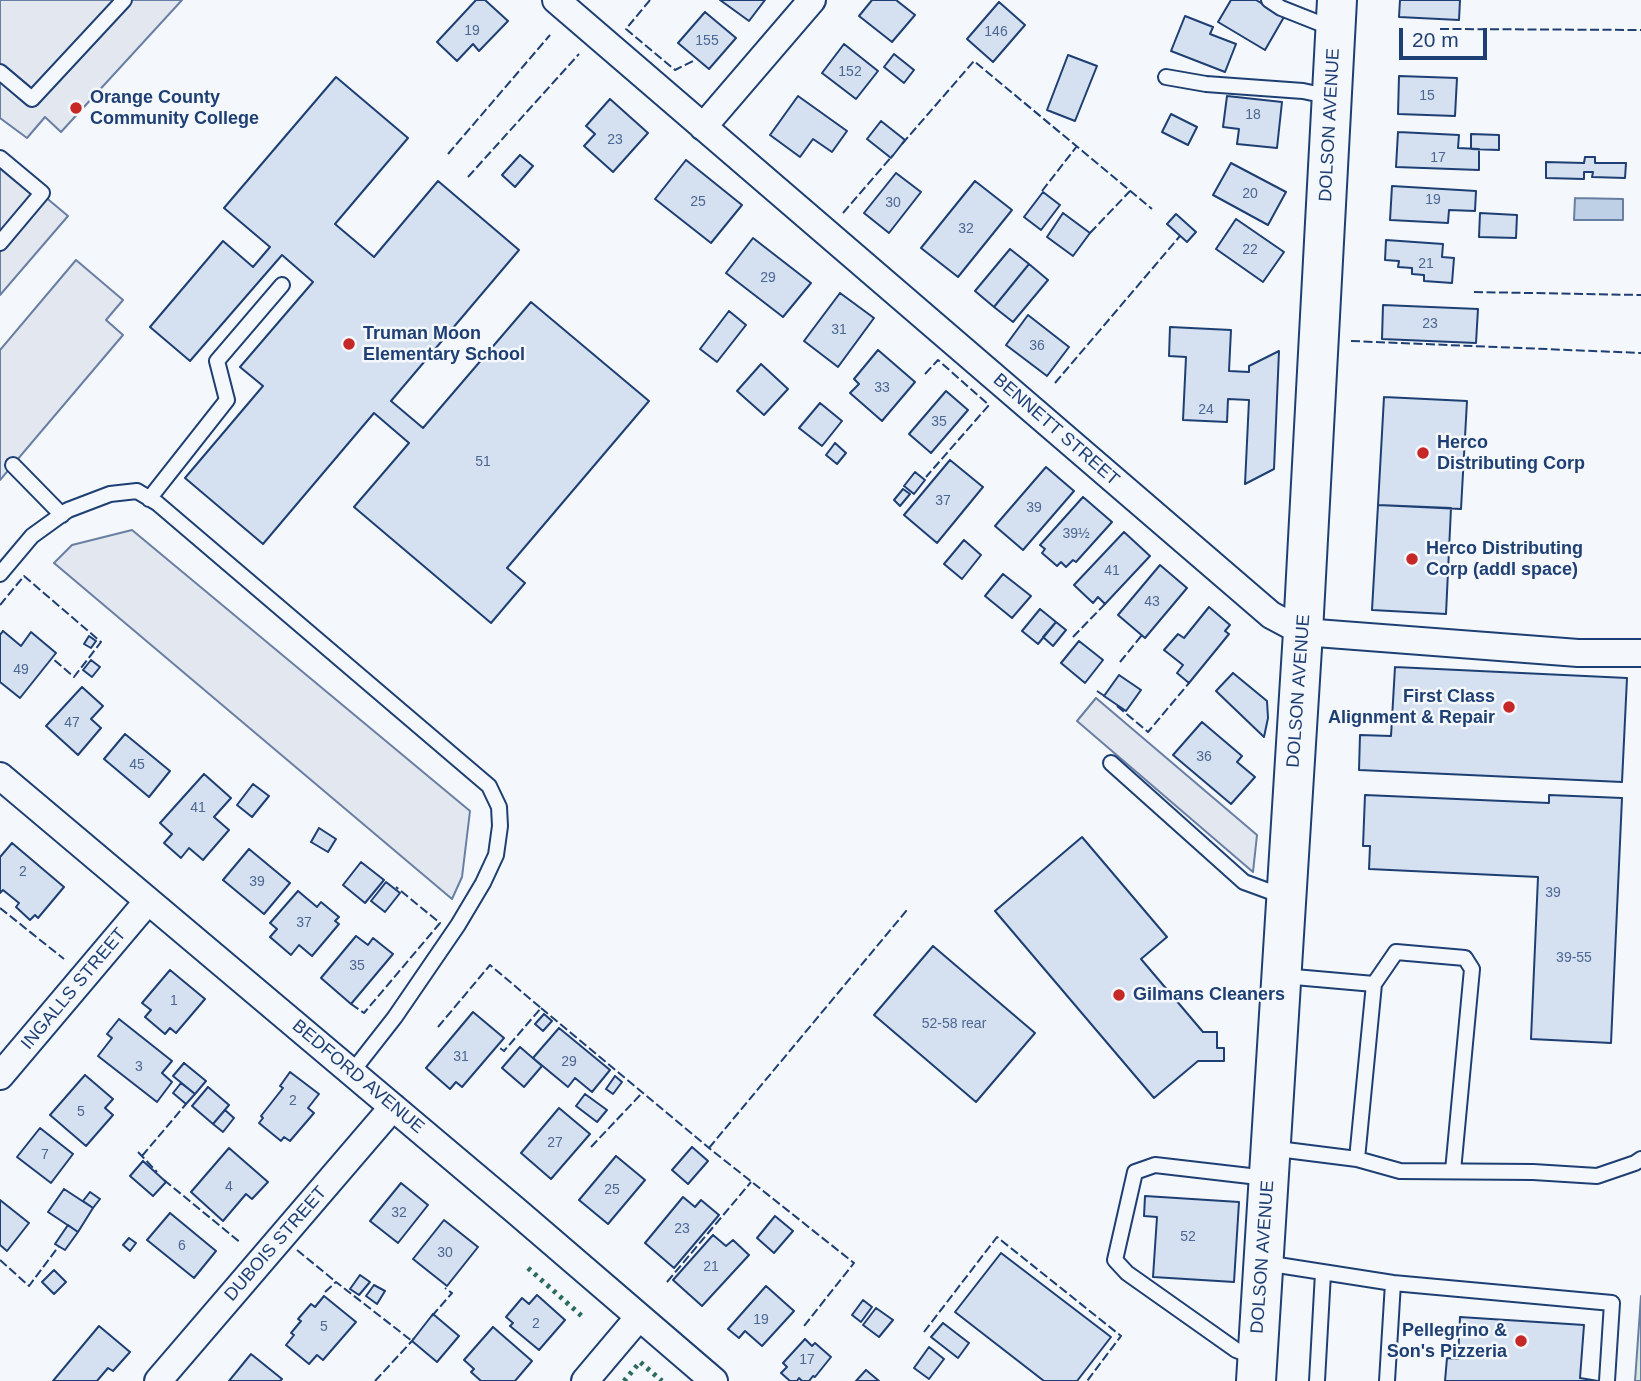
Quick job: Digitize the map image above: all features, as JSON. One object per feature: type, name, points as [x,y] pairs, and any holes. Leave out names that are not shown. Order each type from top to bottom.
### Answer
[{"type":"main road","name":"DOLSON AVENUE","points":[[1256,1369],[1303,632],[1336,15]]},
{"type":"street","name":"BENNETT STREET","points":[[555,0],[1271,615],[1303,632],[1578,653],[1641,653]]},
{"type":"street","points":[[703,127],[812,0]]},
{"type":"street","name":"BEDFORD AVENUE","points":[[0,776],[714,1381]]},
{"type":"street","name":"INGALLS STREET","points":[[0,1076],[148,901]]},
{"type":"street","name":"DUBOIS STREET","points":[[158,1381],[393,1107]]},
{"type":"street","points":[[585,1381],[639,1317]]},
{"type":"lane","points":[[0,72],[32,99],[124,0]]},
{"type":"lane","points":[[1269,0],[1281,8],[1336,15]]},
{"type":"lane","points":[[1166,77],[1206,84],[1332,97]]},
{"type":"lane","points":[[0,158],[43,193],[0,243]]},
{"type":"lane","points":[[149,499],[227,400],[217,362],[282,285]]},
{"type":"lane","points":[[13,465],[62,515]]},
{"type":"lane","points":[[0,574],[32,536],[62,515],[110,494],[136,491],[149,499],[489,786],[499,807],[500,827],[496,855],[483,883],[395,1017],[352,1072]]},
{"type":"lane","points":[[1111,763],[1244,882],[1286,897]]},
{"type":"lane","points":[[1357,1159],[1374,984],[1396,952],[1465,958],[1472,968],[1453,1171]]},
{"type":"lane","points":[[1281,975],[1374,984]]},
{"type":"lane","points":[[1256,1369],[1236,1350],[1126,1273],[1115,1260],[1135,1172],[1155,1166],[1357,1159],[1401,1171],[1533,1172],[1597,1176],[1641,1159]]},
{"type":"lane","points":[[1263,1263],[1393,1283],[1612,1303],[1607,1381]]},
{"type":"lane","points":[[1317,1381],[1323,1273]]},
{"type":"lane","points":[[1387,1381],[1393,1283]]},
{"type":"shaded area","points":[[0,0],[182,0],[61,132],[45,117],[27,138],[0,118]]},
{"type":"shaded area","points":[[0,159],[68,216],[0,295]]},
{"type":"shaded area","points":[[76,260],[123,300],[106,320],[123,335],[0,480],[0,350]]},
{"type":"shaded area","points":[[132,530],[470,811],[462,877],[452,899],[54,563],[72,545]]},
{"type":"shaded area","points":[[1096,698],[1257,835],[1253,872],[1077,721]]},
{"type":"shaded area","points":[[1641,1296],[1641,1381],[1635,1381]]},
{"type":"water","points":[[1575,198],[1623,199],[1623,220],[1574,220]]},
{"type":"building","points":[[476,0],[485,0],[508,21],[479,51],[473,44],[457,61],[437,42]]},
{"type":"building","points":[[720,0],[765,0],[749,21]]},
{"type":"building","points":[[872,0],[896,0],[915,15],[892,42],[859,16]]},
{"type":"building","points":[[1231,0],[1256,0],[1284,17],[1265,50],[1218,22]]},
{"type":"building","points":[[1400,0],[1460,0],[1459,20],[1399,17]]},
{"type":"building","points":[[999,2],[1025,25],[993,62],[967,39]]},
{"type":"building","points":[[705,12],[736,38],[709,69],[678,43]]},
{"type":"building","points":[[1185,16],[1213,27],[1210,34],[1236,44],[1225,72],[1171,51]]},
{"type":"building","points":[[844,44],[878,71],[856,99],[822,73]]},
{"type":"building","points":[[894,54],[914,70],[904,83],[884,67]]},
{"type":"building","points":[[1068,55],[1097,66],[1075,121],[1047,110]]},
{"type":"building","points":[[1399,76],[1457,78],[1455,116],[1398,114]]},
{"type":"building","name":"Truman Moon Elementary School","points":[[336,77],[408,138],[335,224],[374,257],[438,181],[519,250],[391,401],[423,428],[531,302],[649,401],[507,568],[525,583],[491,623],[354,507],[409,443],[374,413],[263,544],[185,478],[263,386],[240,367],[313,282],[282,255],[190,361],[150,327],[223,241],[253,267],[270,247],[224,208]]},
{"type":"building","points":[[798,96],[847,131],[832,152],[813,139],[800,157],[770,135]]},
{"type":"building","points":[[1227,96],[1282,102],[1277,148],[1237,144],[1239,129],[1223,127]]},
{"type":"building","points":[[610,99],[648,133],[613,172],[584,146],[595,134],[586,126]]},
{"type":"building","points":[[1171,114],[1197,127],[1188,145],[1162,132]]},
{"type":"building","points":[[881,121],[905,140],[891,158],[867,139]]},
{"type":"building","points":[[1398,132],[1459,135],[1458,148],[1479,149],[1479,170],[1396,167]]},
{"type":"building","points":[[1471,134],[1499,135],[1499,150],[1471,149]]},
{"type":"building","points":[[520,155],[533,166],[515,187],[502,175]]},
{"type":"building","points":[[1585,157],[1595,157],[1595,163],[1626,163],[1625,178],[1592,177],[1593,172],[1584,172],[1584,179],[1546,178],[1546,162],[1584,163]]},
{"type":"building","points":[[686,160],[742,205],[711,243],[655,199]]},
{"type":"building","points":[[1231,163],[1286,192],[1268,225],[1213,195]]},
{"type":"building","points":[[896,173],[921,192],[889,233],[864,213]]},
{"type":"building","points":[[975,181],[1012,210],[958,277],[921,248]]},
{"type":"building","points":[[1392,186],[1476,191],[1475,211],[1449,210],[1448,223],[1390,220]]},
{"type":"building","points":[[1043,192],[1060,205],[1041,230],[1024,217]]},
{"type":"building","points":[[1063,213],[1090,233],[1073,256],[1047,237]]},
{"type":"building","points":[[1480,213],[1517,215],[1516,238],[1479,237]]},
{"type":"building","points":[[1176,214],[1196,232],[1187,242],[1167,224]]},
{"type":"building","points":[[1236,219],[1284,252],[1263,282],[1216,249]]},
{"type":"building","points":[[753,238],[811,283],[783,317],[726,273]]},
{"type":"building","points":[[1386,240],[1443,244],[1442,257],[1454,258],[1452,283],[1424,281],[1424,275],[1412,274],[1412,268],[1398,267],[1399,261],[1385,260]]},
{"type":"building","points":[[1010,249],[1029,264],[994,307],[975,291]]},
{"type":"building","points":[[1029,264],[1048,280],[1013,322],[994,307]]},
{"type":"building","points":[[840,293],[874,318],[838,367],[804,341]]},
{"type":"building","points":[[1383,305],[1478,309],[1476,343],[1382,339]]},
{"type":"building","points":[[729,311],[746,325],[717,362],[700,349]]},
{"type":"building","points":[[1028,315],[1069,347],[1047,376],[1006,345]]},
{"type":"building","points":[[1170,327],[1231,330],[1229,371],[1249,372],[1249,366],[1279,351],[1274,469],[1245,484],[1249,400],[1228,399],[1227,422],[1183,420],[1186,357],[1169,356]]},
{"type":"building","points":[[878,350],[915,382],[882,421],[850,393],[859,384],[854,379]]},
{"type":"building","points":[[761,364],[788,389],[764,415],[737,391]]},
{"type":"building","points":[[946,391],[968,410],[931,453],[909,434]]},
{"type":"building","name":"Herco Distributing Corp","points":[[1384,397],[1467,401],[1461,509],[1378,505]]},
{"type":"building","points":[[820,403],[842,421],[822,446],[799,428]]},
{"type":"building","points":[[835,443],[846,453],[837,464],[826,455]]},
{"type":"building","points":[[950,460],[983,487],[937,543],[904,515]]},
{"type":"building","points":[[1046,467],[1074,491],[1023,550],[995,526]]},
{"type":"building","points":[[915,472],[925,480],[914,494],[904,486]]},
{"type":"building","points":[[903,489],[910,494],[900,506],[894,500]]},
{"type":"building","points":[[1083,497],[1112,522],[1076,562],[1073,560],[1066,567],[1061,562],[1057,566],[1042,553],[1045,549],[1040,545]]},
{"type":"building","name":"Herco Distributing Corp (addl space)","points":[[1378,505],[1451,508],[1446,614],[1372,610]]},
{"type":"building","points":[[1124,532],[1150,556],[1105,604],[1098,597],[1093,603],[1074,585]]},
{"type":"building","points":[[964,540],[981,555],[962,579],[944,564]]},
{"type":"building","points":[[1160,565],[1187,588],[1145,638],[1118,615]]},
{"type":"building","points":[[1003,574],[1031,596],[1012,618],[985,596]]},
{"type":"building","points":[[1209,607],[1230,625],[1225,631],[1229,634],[1189,683],[1177,673],[1183,665],[1164,650],[1178,634],[1184,638]]},
{"type":"building","points":[[1040,609],[1056,622],[1038,644],[1022,631]]},
{"type":"building","points":[[1056,622],[1066,630],[1053,646],[1043,637]]},
{"type":"building","points":[[3,631],[21,646],[31,632],[56,653],[20,698],[0,682],[0,635]]},
{"type":"building","points":[[89,636],[96,641],[91,648],[84,644]]},
{"type":"building","points":[[1079,641],[1103,660],[1085,683],[1061,663]]},
{"type":"building","points":[[91,660],[100,667],[92,677],[83,670]]},
{"type":"building","name":"First Class Alignment & Repair","points":[[1395,667],[1627,678],[1622,782],[1359,770],[1360,735],[1391,736]]},
{"type":"building","points":[[1233,673],[1267,701],[1268,718],[1264,737],[1216,691]]},
{"type":"building","points":[[1119,675],[1141,690],[1126,711],[1104,696]]},
{"type":"building","points":[[82,687],[103,706],[91,719],[101,728],[78,755],[46,726]]},
{"type":"building","points":[[1202,722],[1242,756],[1237,762],[1255,777],[1231,804],[1173,755]]},
{"type":"building","points":[[125,734],[170,771],[149,797],[104,759]]},
{"type":"building","points":[[204,774],[231,798],[214,817],[229,830],[203,860],[189,848],[181,858],[164,843],[172,834],[160,823]]},
{"type":"building","points":[[253,784],[269,796],[252,817],[237,805]]},
{"type":"building","points":[[1365,795],[1549,803],[1549,795],[1622,798],[1611,1043],[1531,1039],[1538,877],[1369,869],[1370,846],[1363,846]]},
{"type":"building","points":[[319,828],[336,839],[328,852],[311,842]]},
{"type":"building","name":"Gilmans Cleaners","points":[[1082,837],[1167,937],[1141,959],[1203,1032],[1217,1032],[1217,1048],[1224,1048],[1224,1061],[1198,1061],[1154,1098],[995,911]]},
{"type":"building","points":[[12,843],[64,887],[38,918],[35,915],[30,920],[16,907],[19,903],[3,890],[0,893],[0,857]]},
{"type":"building","points":[[249,849],[290,883],[264,914],[223,880]]},
{"type":"building","points":[[361,862],[384,880],[365,903],[343,885]]},
{"type":"building","points":[[386,882],[400,893],[385,912],[371,901]]},
{"type":"building","points":[[298,891],[317,907],[321,902],[339,917],[335,921],[339,924],[312,956],[299,945],[291,955],[270,937],[277,929],[270,923]]},
{"type":"building","points":[[356,936],[368,945],[373,938],[393,954],[351,1004],[321,978]]},
{"type":"building","points":[[933,946],[1035,1033],[976,1102],[874,1015]]},
{"type":"building","points":[[170,970],[205,999],[176,1033],[170,1028],[165,1034],[145,1017],[151,1010],[142,1003]]},
{"type":"building","points":[[473,1012],[504,1038],[462,1087],[456,1082],[450,1089],[426,1068]]},
{"type":"building","points":[[544,1014],[552,1021],[543,1031],[535,1024]]},
{"type":"building","points":[[119,1019],[172,1061],[162,1073],[172,1082],[157,1102],[98,1056],[112,1038],[107,1034]]},
{"type":"building","points":[[559,1028],[610,1070],[592,1092],[575,1078],[568,1087],[533,1058]]},
{"type":"building","points":[[520,1047],[542,1066],[524,1087],[502,1068]]},
{"type":"building","points":[[184,1063],[206,1081],[195,1094],[173,1076]]},
{"type":"building","points":[[290,1072],[319,1094],[308,1108],[314,1113],[290,1141],[284,1137],[281,1141],[259,1123],[263,1118],[261,1116],[283,1088],[280,1086]]},
{"type":"building","points":[[85,1075],[113,1099],[105,1108],[113,1115],[86,1146],[50,1115]]},
{"type":"building","points":[[615,1076],[622,1082],[613,1094],[606,1089]]},
{"type":"building","points":[[181,1083],[195,1094],[186,1104],[173,1093]]},
{"type":"building","points":[[208,1087],[229,1105],[213,1124],[192,1106]]},
{"type":"building","points":[[585,1094],[607,1110],[597,1122],[576,1106]]},
{"type":"building","points":[[559,1108],[590,1134],[551,1179],[521,1153]]},
{"type":"building","points":[[225,1110],[234,1118],[223,1132],[213,1124]]},
{"type":"building","points":[[40,1128],[73,1154],[51,1183],[17,1157]]},
{"type":"building","points":[[692,1147],[708,1161],[688,1184],[672,1170]]},
{"type":"building","points":[[229,1148],[268,1182],[252,1199],[246,1194],[223,1221],[191,1192]]},
{"type":"building","points":[[616,1156],[645,1180],[608,1224],[579,1200]]},
{"type":"building","points":[[143,1161],[166,1182],[153,1196],[130,1176]]},
{"type":"building","points":[[401,1183],[428,1205],[398,1243],[370,1221]]},
{"type":"building","points":[[64,1189],[93,1208],[78,1232],[48,1212]]},
{"type":"building","points":[[90,1192],[100,1199],[93,1208],[83,1201]]},
{"type":"building","points":[[1145,1196],[1239,1202],[1234,1282],[1153,1277],[1157,1217],[1144,1216]]},
{"type":"building","points":[[683,1197],[695,1207],[701,1200],[719,1215],[674,1268],[645,1243]]},
{"type":"building","points":[[0,1200],[29,1223],[7,1251],[0,1245]]},
{"type":"building","points":[[170,1213],[216,1251],[194,1278],[147,1240]]},
{"type":"building","points":[[775,1216],[793,1231],[774,1253],[757,1238]]},
{"type":"building","points":[[444,1220],[478,1247],[447,1286],[413,1259]]},
{"type":"building","points":[[68,1225],[78,1232],[65,1250],[55,1244]]},
{"type":"building","points":[[713,1235],[726,1246],[733,1240],[749,1255],[702,1306],[673,1280]]},
{"type":"building","points":[[129,1238],[136,1243],[130,1251],[123,1245]]},
{"type":"building","points":[[1001,1253],[1111,1337],[1077,1381],[1044,1381],[955,1312]]},
{"type":"building","points":[[54,1270],[66,1282],[54,1294],[42,1282]]},
{"type":"building","points":[[360,1275],[370,1282],[359,1295],[350,1289]]},
{"type":"building","points":[[374,1285],[385,1291],[377,1304],[366,1296]]},
{"type":"building","points":[[766,1286],[794,1311],[762,1346],[745,1331],[739,1338],[728,1329]]},
{"type":"building","points":[[537,1295],[565,1320],[539,1350],[510,1326],[513,1323],[506,1317],[522,1298],[529,1304]]},
{"type":"building","points":[[324,1296],[356,1322],[323,1360],[317,1355],[309,1364],[286,1345],[294,1335],[291,1333],[301,1321],[298,1319],[311,1304],[315,1307]]},
{"type":"building","points":[[863,1300],[872,1307],[861,1322],[852,1315]]},
{"type":"building","points":[[876,1308],[893,1320],[879,1337],[863,1325]]},
{"type":"building","points":[[433,1314],[459,1336],[437,1362],[412,1341]]},
{"type":"building","name":"Pellegrino & Son's Pizzeria","points":[[1460,1317],[1584,1325],[1580,1378],[1598,1381],[1445,1381],[1447,1358],[1458,1359]]},
{"type":"building","points":[[943,1323],[969,1343],[958,1358],[931,1337]]},
{"type":"building","points":[[99,1326],[130,1352],[113,1371],[108,1368],[97,1381],[53,1381]]},
{"type":"building","points":[[493,1327],[532,1361],[515,1381],[481,1381],[471,1372],[474,1369],[464,1360]]},
{"type":"building","points":[[805,1339],[812,1346],[815,1343],[831,1357],[809,1381],[799,1378],[797,1381],[790,1381],[781,1373],[787,1367],[783,1363]]},
{"type":"building","points":[[929,1347],[944,1359],[929,1379],[914,1368]]},
{"type":"building","points":[[251,1354],[282,1379],[229,1381]]},
{"type":"building","points":[[866,1370],[879,1381],[856,1381]]},
{"type":"hedge","points":[[528,1268],[584,1318]]},
{"type":"hedge","points":[[624,1381],[640,1362],[662,1381]]},
{"type":"fence","points":[[650,0],[626,29],[675,70],[693,61]]},
{"type":"fence","points":[[1440,29],[1641,30]]},
{"type":"fence","points":[[448,154],[550,35]]},
{"type":"fence","points":[[468,177],[579,54]]},
{"type":"fence","points":[[902,144],[974,61],[1152,209]]},
{"type":"fence","points":[[1042,191],[1077,146]]},
{"type":"fence","points":[[843,213],[893,155]]},
{"type":"fence","points":[[1090,233],[1130,191]]},
{"type":"fence","points":[[1055,383],[1180,236]]},
{"type":"fence","points":[[1474,292],[1641,295]]},
{"type":"fence","points":[[1351,341],[1641,353]]},
{"type":"fence","points":[[925,374],[938,360],[989,405],[926,477]]},
{"type":"fence","points":[[0,605],[24,576],[101,642],[74,677],[52,658]]},
{"type":"fence","points":[[1073,637],[1105,604]]},
{"type":"fence","points":[[1120,662],[1142,635]]},
{"type":"fence","points":[[1117,706],[1148,732],[1189,683]]},
{"type":"fence","points":[[1097,691],[1106,697]]},
{"type":"fence","points":[[351,1004],[364,1013],[440,923],[396,887]]},
{"type":"fence","points":[[0,908],[64,959]]},
{"type":"fence","points":[[709,1148],[907,910]]},
{"type":"fence","points":[[438,1027],[490,965],[541,1008],[504,1051],[497,1046]]},
{"type":"fence","points":[[541,1008],[709,1148],[854,1263],[804,1326]]},
{"type":"fence","points":[[591,1147],[643,1092]]},
{"type":"fence","points":[[142,1156],[186,1104]]},
{"type":"fence","points":[[138,1152],[157,1172]]},
{"type":"fence","points":[[164,1180],[241,1243]]},
{"type":"fence","points":[[667,1282],[751,1182]]},
{"type":"fence","points":[[924,1332],[997,1237],[1121,1336],[1087,1381]]},
{"type":"fence","points":[[0,1260],[29,1286],[59,1246]]},
{"type":"fence","points":[[297,1250],[336,1282]]},
{"type":"fence","points":[[325,1292],[336,1282],[412,1341],[414,1338]]},
{"type":"fence","points":[[432,1316],[452,1293],[445,1288]]},
{"type":"fence","points":[[375,1381],[412,1341]]},
{"type":"place","name":"Orange County Community College","points":[[76,108]]},
{"type":"place","name":"Truman Moon Elementary School","points":[[349,344]]},
{"type":"place","name":"Herco Distributing Corp","points":[[1423,453]]},
{"type":"place","name":"Herco Distributing Corp (addl space)","points":[[1412,559]]},
{"type":"place","name":"First Class Alignment & Repair","points":[[1509,707]]},
{"type":"place","name":"Gilmans Cleaners","points":[[1119,995]]},
{"type":"place","name":"Pellegrino & Son's Pizzeria","points":[[1521,1341]]}]
